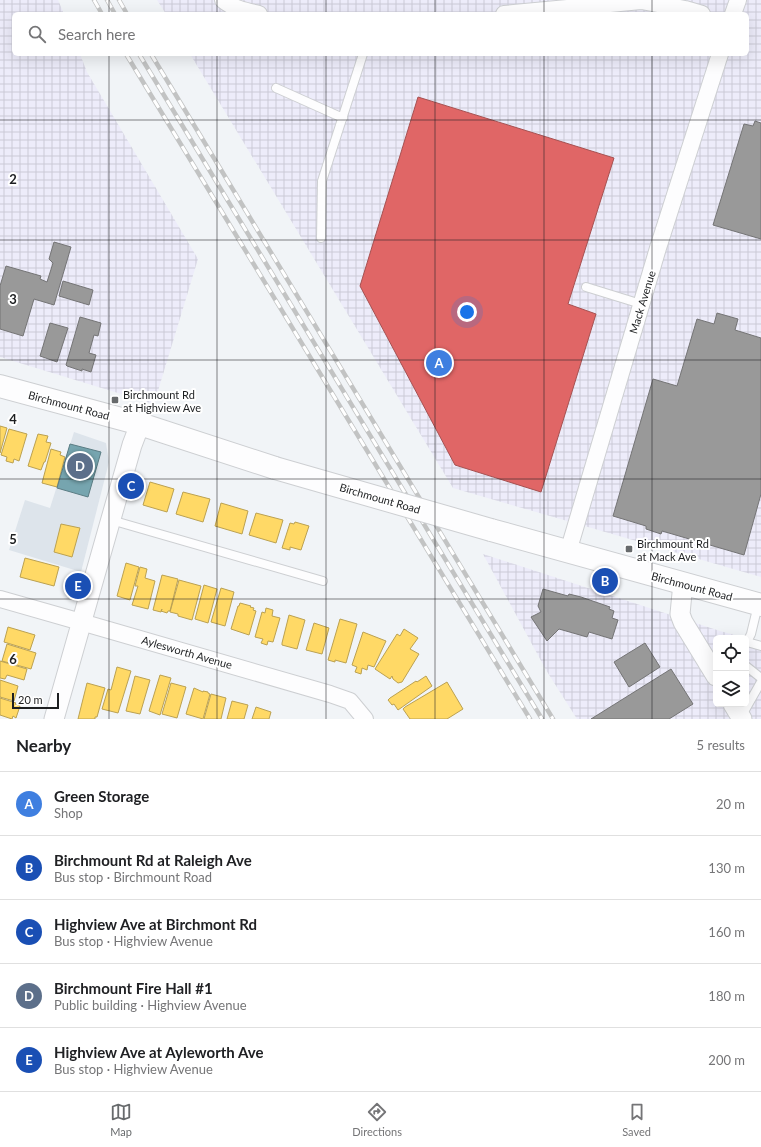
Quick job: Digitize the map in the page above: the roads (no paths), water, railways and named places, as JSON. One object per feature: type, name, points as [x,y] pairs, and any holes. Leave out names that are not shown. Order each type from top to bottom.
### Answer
[{"type":"main road","name":"Birchmount Road","points":[[0,386],[140,424],[275,468],[760,605]]},
{"type":"street","points":[[223,0],[229,5],[250,12]]},
{"type":"street","points":[[734,12],[738,0]]},
{"type":"street","points":[[525,12],[640,1],[695,12]]},
{"type":"street","name":"Mack Avenue","points":[[568,552],[658,248],[719,56]]},
{"type":"street","points":[[54,719],[110,520],[132,445],[140,424]]},
{"type":"street","points":[[683,583],[680,614],[683,622],[713,671]]},
{"type":"street","name":"Aylesworth Avenue","points":[[0,599],[350,701],[365,719]]},
{"type":"lane","points":[[321,238],[322,181],[362,56]]},
{"type":"lane","points":[[276,88],[343,118]]},
{"type":"lane","points":[[586,287],[641,304]]},
{"type":"lane","points":[[110,520],[323,581]]},
{"type":"lane","points":[[749,637],[760,605]]},
{"type":"lane","points":[[749,643],[761,646]]},
{"type":"lane","points":[[749,668],[761,678]]},
{"type":"lane","points":[[739,713],[761,682]]},
{"type":"railway","points":[[94,0],[101,12]]},
{"type":"railway","points":[[107,0],[114,12]]},
{"type":"railway","points":[[119,0],[126,12]]},
{"type":"railway","points":[[127,56],[530,719]]},
{"type":"railway","points":[[140,56],[542,719]]},
{"type":"railway","points":[[152,56],[553,719]]},
{"type":"place","name":"Green Storage","points":[[439,363]]},
{"type":"place","name":"Birchmount Rd at Highview Ave","points":[[115,400]]},
{"type":"place","name":"Birchmount Fire Hall #1","points":[[80,466]]},
{"type":"place","name":"Highview Ave at Birchmont Rd","points":[[131,486]]},
{"type":"place","name":"Birchmount Rd at Mack Ave","points":[[629,549]]},
{"type":"place","name":"Birchmount Rd at Raleigh Ave","points":[[605,581]]},
{"type":"place","name":"Highview Ave at Ayleworth Ave","points":[[78,586]]}]
